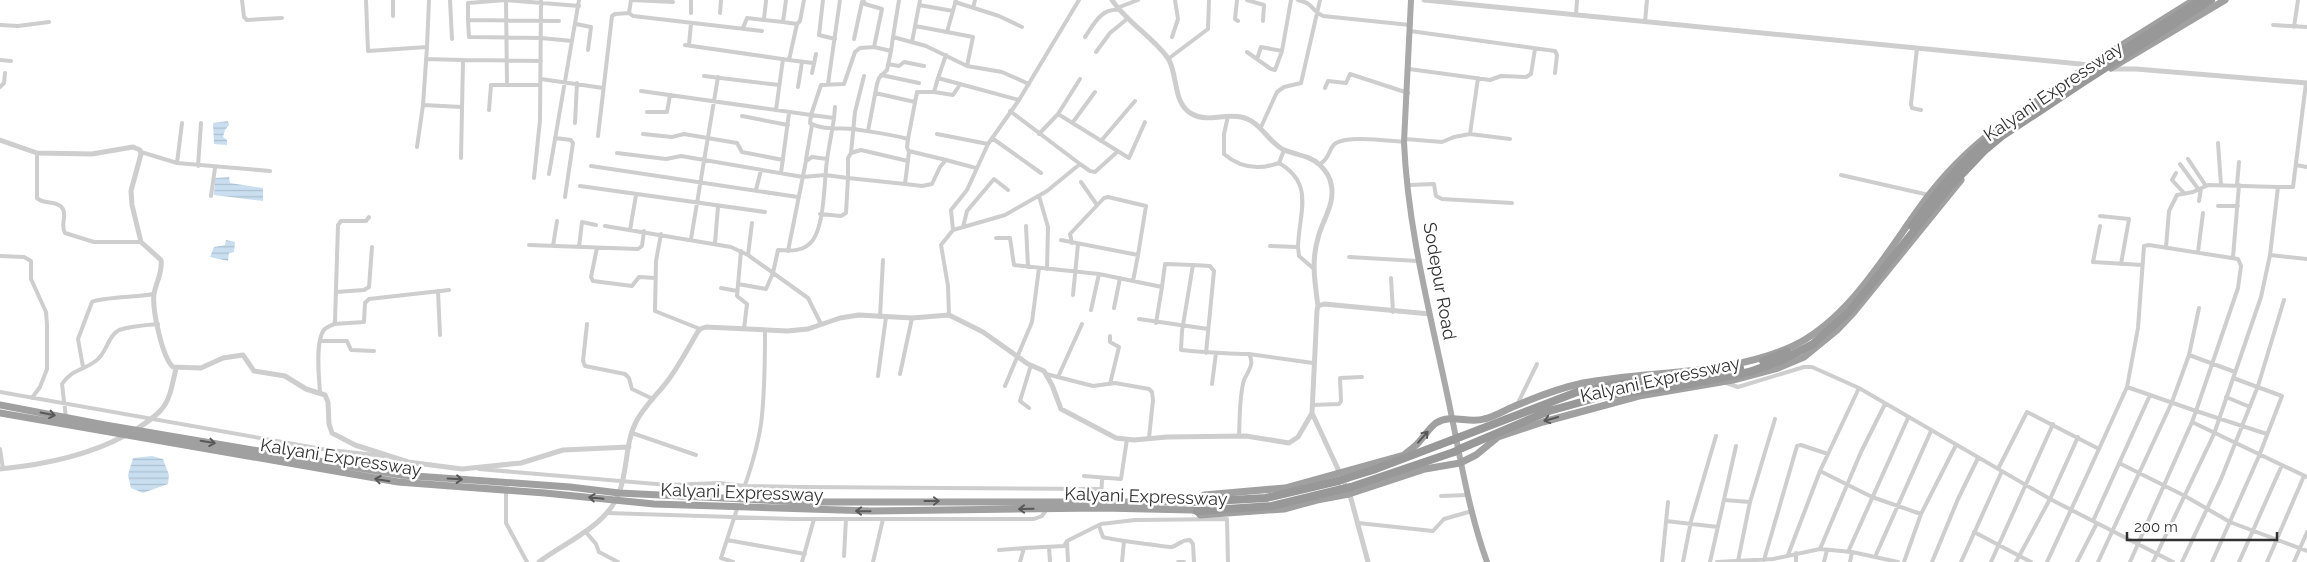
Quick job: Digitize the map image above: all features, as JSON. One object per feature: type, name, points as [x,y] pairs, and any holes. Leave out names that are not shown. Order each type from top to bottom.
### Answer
[{"type":"highway","name":"Kalyani Expressway","points":[[1342,478],[1404,455],[1418,444],[1435,424],[1452,418],[1485,419],[1517,405],[1580,384],[1640,375],[1714,368],[1751,361],[1792,346],[1818,330],[1852,299],[1929,195],[1951,169],[1987,136],[2090,65],[2194,0]]},
{"type":"highway","points":[[1196,502],[1266,498],[1373,470],[1578,392],[1612,385],[1748,367],[1792,350],[1812,339],[1854,302],[1944,182],[1998,132],[2201,0]]},
{"type":"highway","points":[[1197,511],[1272,506],[1348,490],[1454,452],[1549,411],[1602,396],[1684,385],[1749,372],[1813,344],[1850,312],[1946,191],[1984,151],[2002,136],[2211,0]]},
{"type":"highway","name":"Kalyani Expressway","points":[[1348,490],[1426,469],[1460,463],[1476,455],[1498,437],[1542,422],[1639,396],[1724,382],[1778,368],[1804,357],[1854,312],[1905,251],[1938,207],[1990,150],[2111,69],[2224,0]]},
{"type":"highway","name":"Kalyani Expressway","points":[[0,405],[125,432],[135,430],[401,474],[555,486],[617,497]]},
{"type":"highway","name":"Kalyani Expressway","points":[[0,413],[125,432],[398,482],[506,491],[617,497],[804,502],[1101,500],[1196,502]]},
{"type":"highway","name":"Kalyani Expressway","points":[[740,500],[872,511],[1047,508],[1197,511]]},
{"type":"main road","name":"Sodepur Road","points":[[1411,0],[1405,141],[1418,261],[1460,463],[1487,562]]},
{"type":"street","points":[[242,0],[244,17],[247,20],[282,18]]},
{"type":"street","points":[[366,0],[368,51],[427,47]]},
{"type":"street","points":[[393,0],[393,16]]},
{"type":"street","points":[[416,147],[423,105],[429,0]]},
{"type":"street","points":[[450,0],[452,38]]},
{"type":"street","points":[[572,41],[541,38],[469,37],[469,2],[506,0],[579,6]]},
{"type":"street","points":[[506,0],[506,84]]},
{"type":"street","points":[[549,174],[579,0]]},
{"type":"street","points":[[629,13],[632,0],[673,2]]},
{"type":"street","points":[[691,0],[691,13]]},
{"type":"street","points":[[720,13],[721,0]]},
{"type":"street","points":[[783,22],[786,0]]},
{"type":"street","points":[[789,60],[804,0]]},
{"type":"street","points":[[824,0],[819,35],[835,39]]},
{"type":"street","points":[[828,84],[840,0]]},
{"type":"street","points":[[854,39],[863,0]]},
{"type":"street","points":[[863,0],[865,4],[882,9],[874,47]]},
{"type":"street","points":[[868,131],[881,75],[886,70],[888,64],[899,0]]},
{"type":"street","points":[[972,8],[975,0]]},
{"type":"street","points":[[953,230],[951,210],[967,190],[988,144],[1019,100],[1079,0]]},
{"type":"street","points":[[1112,0],[1127,19],[1168,59],[1176,79],[1180,101],[1187,110],[1201,118],[1242,117],[1261,128],[1284,150],[1308,157],[1320,164],[1328,174],[1332,185],[1331,199],[1318,239],[1314,269],[1318,306],[1313,363],[1312,413],[1329,454],[1348,490],[1368,562]]},
{"type":"street","points":[[1085,37],[1105,10],[1118,9],[1138,0]]},
{"type":"street","points":[[1172,37],[1178,19],[1174,0]]},
{"type":"street","points":[[1168,59],[1208,29],[1209,0]]},
{"type":"street","points":[[1238,0],[1235,18],[1238,21]]},
{"type":"street","points":[[1247,0],[1264,5],[1262,21]]},
{"type":"street","points":[[1247,52],[1274,70],[1282,51],[1291,0]]},
{"type":"street","points":[[1298,0],[1312,5],[1318,14],[1556,52],[1555,73]]},
{"type":"street","points":[[1261,128],[1277,92],[1284,87],[1301,83],[1320,0]]},
{"type":"street","points":[[1424,0],[1470,2],[1576,15],[2090,65]]},
{"type":"street","points":[[1576,15],[1577,0]]},
{"type":"street","points":[[1645,22],[1647,0]]},
{"type":"street","points":[[2294,27],[2298,0]]},
{"type":"street","points":[[764,20],[766,1]]},
{"type":"street","points":[[947,32],[955,1],[1022,27]]},
{"type":"street","points":[[534,178],[540,120],[541,2]]},
{"type":"street","points":[[912,42],[919,2],[953,11]]},
{"type":"street","points":[[598,136],[612,16],[615,14],[629,13],[633,16],[762,31]]},
{"type":"street","points":[[743,28],[747,18],[797,24]]},
{"type":"street","points":[[1096,52],[1110,32],[1127,19]]},
{"type":"street","points":[[468,20],[559,21]]},
{"type":"street","points":[[0,24],[18,26],[49,22]]},
{"type":"street","points":[[691,23],[687,45],[813,64]]},
{"type":"street","points":[[576,24],[590,27],[588,50]]},
{"type":"street","points":[[2273,25],[2307,27]]},
{"type":"street","points":[[915,26],[972,37],[967,66]]},
{"type":"street","points":[[893,36],[946,55],[967,66],[1002,72],[1029,84]]},
{"type":"street","points":[[788,251],[806,161],[812,125],[811,115],[819,88],[821,85],[844,84],[856,52],[860,48],[874,47],[891,51]]},
{"type":"street","points":[[1257,59],[1262,47],[1282,51]]},
{"type":"street","points":[[1917,48],[1911,104],[1912,108],[1921,110]]},
{"type":"street","points":[[1409,69],[1492,80],[1500,76],[1529,77],[1535,49]]},
{"type":"street","points":[[812,73],[816,54]]},
{"type":"street","points":[[934,92],[946,55]]},
{"type":"street","points":[[426,59],[541,61]]},
{"type":"street","points":[[776,110],[783,59]]},
{"type":"street","points":[[0,60],[11,61]]},
{"type":"street","points":[[461,158],[463,60]]},
{"type":"street","points":[[798,87],[802,62]]},
{"type":"street","points":[[888,64],[899,66],[904,62],[924,66]]},
{"type":"street","points":[[2111,69],[2136,69],[2306,83],[2300,117],[2294,186],[2206,186],[2175,196],[2169,211],[2166,248]]},
{"type":"street","points":[[0,87],[4,83],[5,73]]},
{"type":"street","points":[[1325,88],[1328,81],[1346,83],[1350,74],[1408,93]]},
{"type":"street","points":[[881,75],[920,83]]},
{"type":"street","points":[[704,76],[779,85]]},
{"type":"street","points":[[820,214],[841,216],[846,213],[848,158],[851,153],[852,129],[864,76]]},
{"type":"street","points":[[691,239],[699,181],[718,77]]},
{"type":"street","points":[[938,78],[959,86],[1019,100]]},
{"type":"street","points":[[1470,134],[1478,78]]},
{"type":"street","points":[[540,79],[603,88]]},
{"type":"street","points":[[1039,134],[1058,114],[1080,79]]},
{"type":"street","points":[[575,123],[577,83]]},
{"type":"street","points":[[489,110],[489,86],[493,84],[540,85]]},
{"type":"street","points":[[905,184],[909,151],[907,147],[908,139],[918,91],[952,95],[956,93],[959,86]]},
{"type":"street","points":[[640,92],[834,118]]},
{"type":"street","points":[[1073,122],[1095,92]]},
{"type":"street","points":[[876,93],[915,102]]},
{"type":"street","points":[[647,112],[667,112],[670,95]]},
{"type":"street","points":[[1101,141],[1135,100]]},
{"type":"street","points":[[423,105],[462,107]]},
{"type":"street","points":[[738,284],[766,289],[778,250],[801,249],[812,240],[816,233],[835,108]]},
{"type":"street","points":[[1010,111],[1090,171],[1096,172],[1117,152]]},
{"type":"street","points":[[781,173],[789,113]]},
{"type":"street","points":[[1058,114],[1127,158],[1131,158],[1145,122]]},
{"type":"street","points":[[742,116],[788,125]]},
{"type":"street","points":[[1228,116],[1224,134],[1224,154],[1240,165],[1256,168],[1279,163],[1292,170],[1299,179],[1302,189],[1298,256],[1314,269]]},
{"type":"street","points":[[2300,117],[2307,117]]},
{"type":"street","points":[[177,163],[182,123]]},
{"type":"street","points":[[198,166],[201,123]]},
{"type":"street","points":[[812,125],[868,131],[908,139]]},
{"type":"street","points":[[643,134],[672,137],[684,134],[708,137],[737,143],[742,152],[783,160]]},
{"type":"street","points":[[938,134],[988,144]]},
{"type":"street","points":[[1320,164],[1328,158],[1332,146],[1340,141],[1442,142],[1454,137],[1470,134],[1510,139]]},
{"type":"street","points":[[555,138],[571,140],[573,143],[565,197]]},
{"type":"street","points":[[992,138],[1041,173]]},
{"type":"street","points":[[0,140],[37,152],[92,154],[136,147],[141,152],[177,163],[215,168],[270,171]]},
{"type":"street","points":[[2218,143],[2221,185]]},
{"type":"street","points":[[851,153],[860,150],[908,161]]},
{"type":"street","points":[[1279,163],[1284,150]]},
{"type":"street","points":[[909,151],[976,168]]},
{"type":"street","points":[[37,152],[37,198],[41,202],[62,207],[64,215],[62,226],[65,233],[94,242],[141,242]]},
{"type":"street","points":[[141,152],[131,191],[141,242],[161,260],[162,270],[154,294],[158,324],[168,362],[176,368],[201,368],[223,358],[242,355],[254,371],[285,376],[306,389],[320,392],[327,398],[329,424],[332,433],[355,445],[386,456],[444,468],[477,468],[668,485],[719,483],[744,487],[1101,489]]},
{"type":"street","points":[[617,153],[666,159],[681,156],[803,177],[825,175],[922,186],[932,184],[940,167],[946,160]]},
{"type":"street","points":[[806,161],[812,157],[827,159]]},
{"type":"street","points":[[2188,159],[2206,186]]},
{"type":"street","points":[[2233,258],[2238,206],[2239,162]]},
{"type":"street","points":[[949,315],[948,286],[941,245],[953,230],[1005,215],[1039,196],[1080,164]]},
{"type":"street","points":[[2180,164],[2200,189],[2199,201]]},
{"type":"street","points":[[591,166],[798,197]]},
{"type":"street","points":[[2296,166],[2307,167]]},
{"type":"street","points":[[211,196],[215,168]]},
{"type":"street","points":[[756,190],[761,170]]},
{"type":"street","points":[[2176,173],[2172,180],[2184,193]]},
{"type":"street","points":[[1841,175],[1929,195]]},
{"type":"street","points":[[963,227],[967,211],[994,180],[1008,190]]},
{"type":"street","points":[[1081,182],[1097,205]]},
{"type":"street","points":[[1409,185],[1434,184],[1436,196],[1442,199],[1512,203]]},
{"type":"street","points":[[580,186],[718,207],[765,212]]},
{"type":"street","points":[[2153,562],[2214,434],[2261,297],[2270,255],[2278,187]]},
{"type":"street","points":[[630,230],[636,195]]},
{"type":"street","points":[[1039,196],[1048,227],[1047,269]]},
{"type":"street","points":[[1072,243],[1070,234],[1104,198],[1108,197],[1146,206],[1133,281]]},
{"type":"street","points":[[2218,206],[2238,206]]},
{"type":"street","points":[[715,243],[718,207]]},
{"type":"street","points":[[2198,252],[2203,213]]},
{"type":"street","points":[[334,324],[339,222],[366,222],[369,216]]},
{"type":"street","points":[[2100,216],[2128,219],[2121,264]]},
{"type":"street","points":[[554,246],[557,221]]},
{"type":"street","points":[[579,247],[582,222],[596,226]]},
{"type":"street","points":[[748,256],[752,223]]},
{"type":"street","points":[[605,226],[731,246],[808,298],[821,324]]},
{"type":"street","points":[[1026,226],[1028,267]]},
{"type":"street","points":[[2100,226],[2093,262],[2142,265]]},
{"type":"street","points":[[529,245],[638,249],[642,246],[644,231]]},
{"type":"street","points":[[661,234],[656,261],[654,310],[700,329]]},
{"type":"street","points":[[996,238],[1010,238],[1013,264],[1098,274],[1162,287]]},
{"type":"street","points":[[1061,240],[1138,255]]},
{"type":"street","points":[[1073,295],[1078,244]]},
{"type":"street","points":[[2047,562],[2128,387],[2138,328],[2144,246],[2149,245],[2233,258],[2240,262],[2238,288],[2192,422],[2130,562]]},
{"type":"street","points":[[1270,246],[1298,247]]},
{"type":"street","points":[[336,292],[364,290],[369,287],[372,247]]},
{"type":"street","points":[[597,248],[591,277],[593,281],[632,286],[639,277],[655,278]]},
{"type":"street","points":[[741,251],[737,296],[747,304],[744,329]]},
{"type":"street","points":[[2270,255],[2307,259]]},
{"type":"street","points":[[0,256],[24,257],[30,261],[31,279],[46,312],[46,369],[40,387],[32,398]]},
{"type":"street","points":[[1349,258],[1418,261]]},
{"type":"street","points":[[878,376],[883,317],[883,260]]},
{"type":"street","points":[[1156,323],[1165,264],[1210,266],[1214,271],[1206,352]]},
{"type":"street","points":[[1193,265],[1181,350],[1249,354],[1313,363]]},
{"type":"street","points":[[1005,386],[1032,322],[1039,268]]},
{"type":"street","points":[[1090,310],[1098,274]]},
{"type":"street","points":[[1114,308],[1120,278]]},
{"type":"street","points":[[1391,278],[1393,312]]},
{"type":"street","points":[[721,288],[737,291]]},
{"type":"street","points":[[320,392],[320,341],[325,328],[334,324],[364,322],[365,304],[369,299],[449,290]]},
{"type":"street","points":[[438,291],[440,335]]},
{"type":"street","points":[[83,367],[78,339],[92,302],[101,298],[125,298],[154,294]]},
{"type":"street","points":[[2182,562],[2207,509],[2250,407],[2284,300]]},
{"type":"street","points":[[1318,306],[1324,304],[1430,314]]},
{"type":"street","points":[[2098,562],[2140,475],[2172,402],[2189,355],[2199,308]]},
{"type":"street","points":[[539,562],[585,531],[607,513],[617,497],[622,482],[636,422],[668,380],[700,329],[706,327],[787,331],[808,329],[840,318],[858,316],[912,318],[949,315],[983,332],[1018,357],[1044,371],[1061,409],[1110,436],[1128,439],[1239,436],[1264,438],[1289,444],[1298,437],[1312,413]]},
{"type":"street","points":[[900,374],[912,318]]},
{"type":"street","points":[[1139,319],[1208,330]]},
{"type":"street","points":[[66,418],[62,384],[76,370],[99,358],[107,348],[112,336],[118,331],[158,324]]},
{"type":"street","points":[[588,324],[583,360],[585,366],[625,374],[629,378],[632,389],[653,400]]},
{"type":"street","points":[[1058,377],[1082,324]]},
{"type":"street","points":[[733,562],[720,560],[754,458],[761,426],[764,398],[765,330]]},
{"type":"street","points":[[1110,336],[1110,342],[1119,346],[1110,384]]},
{"type":"street","points":[[320,341],[347,341],[351,350],[374,351]]},
{"type":"street","points":[[1212,384],[1216,353]]},
{"type":"street","points":[[1239,436],[1244,380],[1251,367],[1249,354]]},
{"type":"street","points":[[2189,355],[2235,372]]},
{"type":"street","points":[[1517,405],[1537,364]]},
{"type":"street","points":[[1029,408],[1020,401],[1031,365]]},
{"type":"street","points":[[1724,382],[1738,387],[1804,367],[1812,367],[1859,388],[2050,499],[2173,562]]},
{"type":"street","points":[[135,430],[162,412],[171,394],[176,368]]},
{"type":"street","points":[[1046,374],[1093,386],[1127,385],[1152,392],[1153,400],[1148,438]]},
{"type":"street","points":[[1312,405],[1341,403],[1340,378],[1362,376]]},
{"type":"street","points":[[2212,562],[2259,456],[2282,396],[2233,378]]},
{"type":"street","points":[[2128,387],[2267,434]]},
{"type":"street","points":[[1788,555],[1820,471],[1859,388]]},
{"type":"street","points":[[0,392],[322,449],[386,456]]},
{"type":"street","points":[[2076,562],[2150,394]]},
{"type":"street","points":[[2226,397],[2250,407]]},
{"type":"street","points":[[1820,549],[1847,485],[1885,404]]},
{"type":"street","points":[[1961,562],[2026,412],[2030,412],[2099,448]]},
{"type":"street","points":[[1850,562],[1850,552],[1872,496],[1908,418]]},
{"type":"street","points":[[1738,561],[1750,502],[1775,419]]},
{"type":"street","points":[[2192,422],[2305,477],[2267,562]]},
{"type":"street","points":[[1991,562],[2053,424]]},
{"type":"street","points":[[1875,557],[1896,506],[1931,431]]},
{"type":"street","points":[[0,449],[1,469],[28,466],[68,457],[113,442],[125,432]]},
{"type":"street","points":[[632,433],[696,455]]},
{"type":"street","points":[[1684,562],[1690,525],[1716,436]]},
{"type":"street","points":[[2016,562],[2050,499],[2078,437]]},
{"type":"street","points":[[1084,476],[1102,479],[1122,478],[1128,439]]},
{"type":"street","points":[[1764,560],[1797,446],[1801,444],[1828,454]]},
{"type":"street","points":[[1904,562],[1921,514],[1956,445]]},
{"type":"street","points":[[477,468],[521,463],[563,450],[629,446]]},
{"type":"street","points":[[1710,562],[1736,446]]},
{"type":"street","points":[[1932,562],[1958,498],[1978,458]]},
{"type":"street","points":[[2119,464],[2185,496],[2230,522],[2307,551]]},
{"type":"street","points":[[2239,562],[2282,465]]},
{"type":"street","points":[[1820,471],[1872,496],[1921,514]]},
{"type":"street","points":[[1101,500],[1102,479]]},
{"type":"street","points":[[506,491],[506,523],[527,562]]},
{"type":"street","points":[[1441,496],[1468,495]]},
{"type":"street","points":[[1724,500],[1750,502]]},
{"type":"street","points":[[1662,562],[1668,502]]},
{"type":"street","points":[[607,513],[814,519],[1034,520],[1042,516],[1047,508]]},
{"type":"street","points":[[1358,523],[1433,531],[1444,518],[1472,511]]},
{"type":"street","points":[[802,562],[814,519]]},
{"type":"street","points":[[844,556],[846,519]]},
{"type":"street","points":[[873,562],[884,519]]},
{"type":"street","points":[[999,550],[1064,546],[1066,541],[1101,524],[1135,520],[1227,519],[1228,562]]},
{"type":"street","points":[[1666,521],[1718,527]]},
{"type":"street","points":[[1099,526],[1104,537],[1124,541],[1171,547],[1182,540],[1190,540],[1193,544],[1194,562]]},
{"type":"street","points":[[585,531],[596,544],[599,552],[618,562]]},
{"type":"street","points":[[1974,532],[2031,562]]},
{"type":"street","points":[[2294,562],[2307,532]]},
{"type":"street","points":[[727,540],[805,554]]},
{"type":"street","points":[[1066,541],[1068,562]]},
{"type":"street","points":[[1122,562],[1124,541]]},
{"type":"street","points":[[1049,547],[1050,562]]},
{"type":"street","points":[[1020,562],[1024,548]]},
{"type":"street","points":[[1718,562],[1772,560],[1820,549],[1850,552],[1881,560],[1898,562]]},
{"type":"street","points":[[1824,562],[1827,550]]},
{"type":"street","points":[[1796,554],[1796,562]]},
{"type":"street","points":[[1178,562],[1184,562]]},
{"type":"water","points":[[228,121],[229,125],[223,137],[227,140],[227,145],[214,144],[213,123]]},
{"type":"water","points":[[229,177],[230,183],[263,188],[263,201],[214,195],[215,178]]},
{"type":"water","points":[[226,240],[235,242],[234,252],[229,253],[228,261],[210,257],[214,247],[225,245]]},
{"type":"water","points":[[152,456],[163,459],[169,475],[168,484],[143,493],[131,488],[128,475],[133,458]]}]
